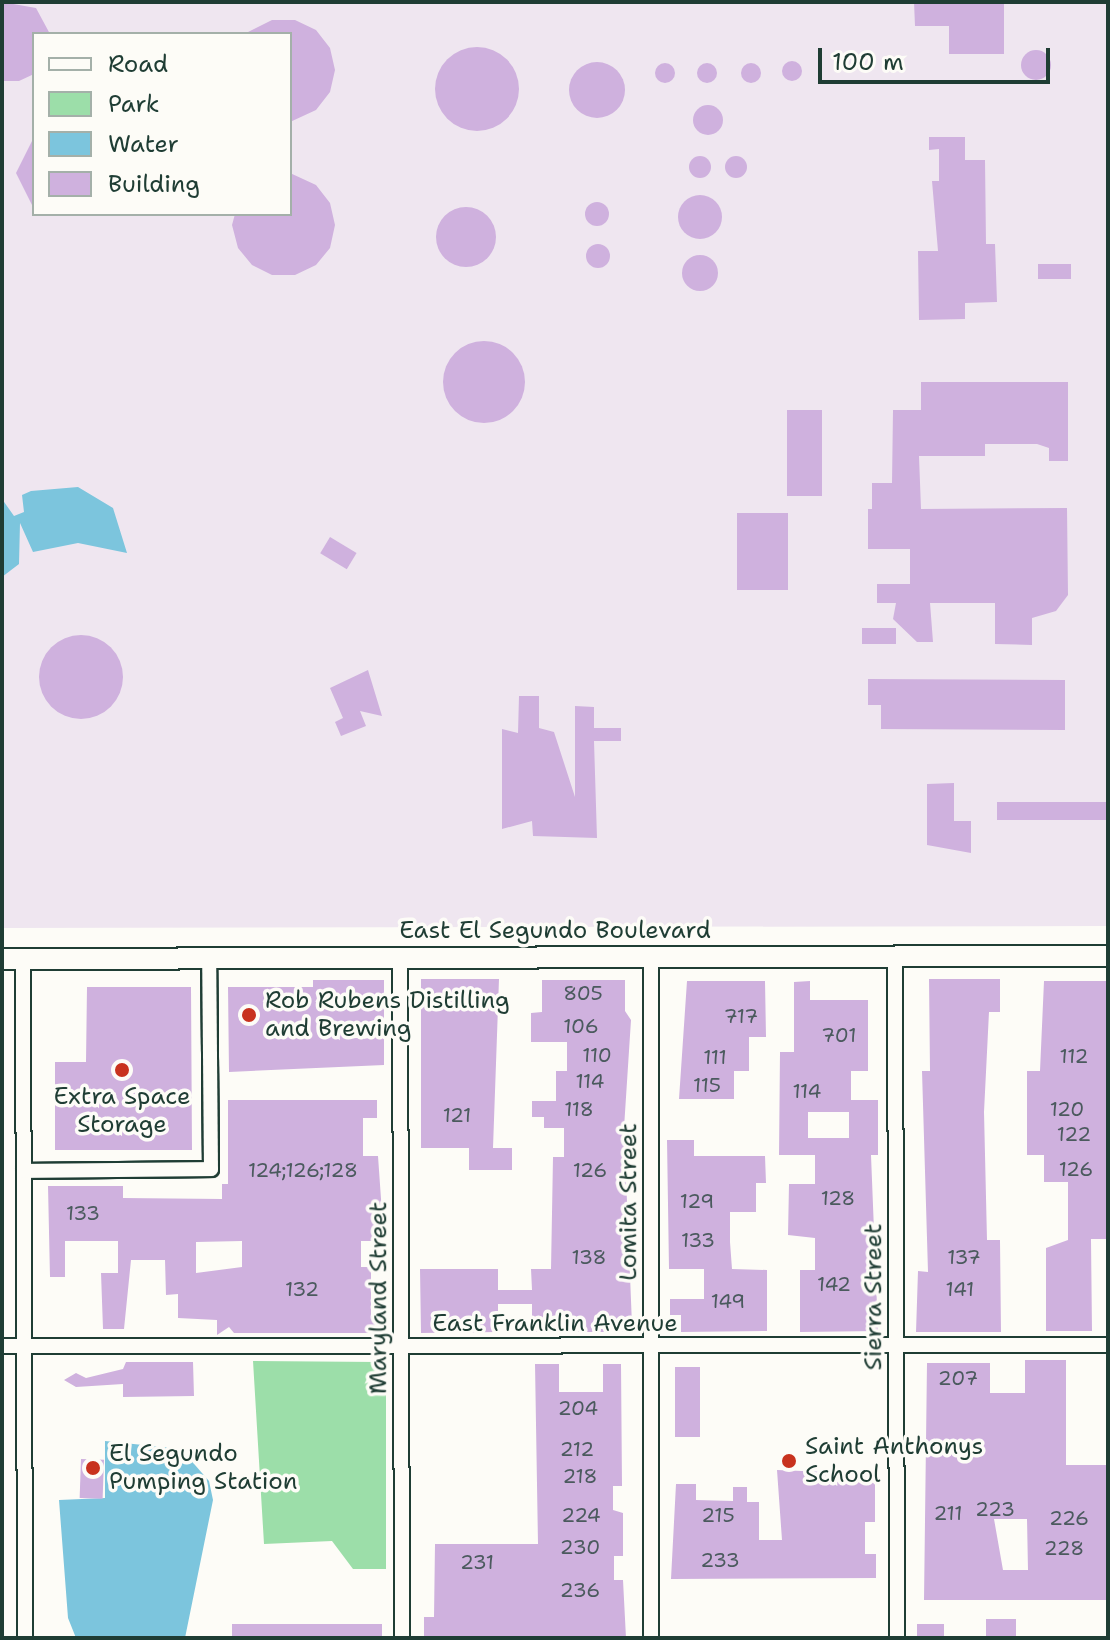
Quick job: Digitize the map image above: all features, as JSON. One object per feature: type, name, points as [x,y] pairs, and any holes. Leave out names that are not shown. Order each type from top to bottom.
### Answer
[{"type":"main road","name":"East El Segundo Boulevard","points":[[2,959],[1108,956]]},
{"type":"street","name":"Lomita Street","points":[[651,957],[651,1638]]},
{"type":"street","name":"Sierra Street","points":[[895,957],[897,1638]]},
{"type":"street","points":[[24,1171],[211,1169],[209,958]]},
{"type":"street","name":"Maryland Street","points":[[400,958],[402,1638]]},
{"type":"street","points":[[23,959],[25,1638]]},
{"type":"street","name":"East Franklin Avenue","points":[[2,1346],[1108,1345]]},
{"type":"shaded area","points":[[2,2],[1108,2],[1108,926],[2,928]]},
{"type":"green space","points":[[253,1361],[378,1362],[386,1370],[386,1569],[353,1569],[332,1541],[264,1544]]},
{"type":"water","points":[[78,487],[113,508],[127,553],[78,543],[33,552],[20,523],[19,564],[2,577],[2,499],[14,516],[24,512],[22,495],[31,491]]},
{"type":"water","points":[[105,1441],[181,1449],[209,1481],[213,1500],[185,1638],[76,1638],[68,1618],[59,1500],[105,1498]]},
{"type":"building","points":[[2,2],[36,8],[49,32],[32,32],[32,75],[19,81],[2,81]]},
{"type":"building","points":[[914,2],[1004,2],[1004,54],[949,54],[949,26],[915,26]]},
{"type":"building","points":[[272,20],[295,20],[316,30],[330,48],[335,70],[330,92],[316,110],[292,121],[292,32],[248,32]]},
{"type":"building","points":[[477,47],[493,50],[507,59],[516,73],[519,89],[516,105],[507,119],[493,128],[477,131],[461,128],[447,119],[438,105],[435,89],[438,73],[447,59],[461,50]]},
{"type":"building","points":[[1036,50],[1047,54],[1051,65],[1047,76],[1036,80],[1025,76],[1021,65],[1025,54]]},
{"type":"building","points":[[792,61],[799,64],[802,71],[799,78],[792,81],[785,78],[782,71],[785,64]]},
{"type":"building","points":[[597,62],[617,70],[625,90],[617,110],[597,118],[577,110],[569,90],[577,70]]},
{"type":"building","points":[[665,63],[672,66],[675,73],[672,80],[665,83],[658,80],[655,73],[658,66]]},
{"type":"building","points":[[707,63],[714,66],[717,73],[714,80],[707,83],[700,80],[697,73],[700,66]]},
{"type":"building","points":[[751,63],[758,66],[761,73],[758,80],[751,83],[744,80],[741,73],[744,66]]},
{"type":"building","points":[[708,105],[719,109],[723,120],[719,131],[708,135],[697,131],[693,120],[697,109]]},
{"type":"building","points":[[929,137],[965,137],[965,160],[985,160],[986,244],[995,244],[997,302],[965,303],[965,319],[919,320],[918,251],[938,251],[932,181],[939,181],[939,149],[929,150]]},
{"type":"building","points":[[32,141],[32,205],[16,173]]},
{"type":"building","points":[[700,156],[708,159],[711,167],[708,175],[700,178],[692,175],[689,167],[692,159]]},
{"type":"building","points":[[732,156],[740,156],[747,167],[740,178],[732,178],[725,171],[725,163]]},
{"type":"building","points":[[292,174],[316,185],[330,203],[335,225],[330,248],[316,265],[295,275],[272,275],[252,265],[238,248],[232,225],[234,216],[292,216]]},
{"type":"building","points":[[700,195],[716,201],[722,217],[716,233],[700,239],[684,233],[678,217],[684,201]]},
{"type":"building","points":[[597,202],[608,209],[609,214],[602,225],[597,226],[586,219],[585,214],[592,203]]},
{"type":"building","points":[[466,207],[478,209],[487,216],[494,225],[494,249],[487,258],[478,265],[466,267],[454,265],[445,258],[438,249],[436,237],[438,225],[445,216],[454,209]]},
{"type":"building","points":[[598,244],[607,247],[610,256],[607,265],[598,268],[589,265],[586,256],[589,247]]},
{"type":"building","points":[[700,255],[713,260],[718,273],[713,286],[700,291],[687,286],[682,273],[687,260]]},
{"type":"building","points":[[1038,264],[1071,264],[1071,279],[1038,279]]},
{"type":"building","points":[[484,341],[500,344],[513,353],[522,366],[525,382],[522,398],[513,411],[500,420],[484,423],[468,420],[455,411],[446,398],[443,382],[446,366],[455,353],[468,344]]},
{"type":"building","points":[[921,382],[1068,382],[1068,461],[1049,461],[1049,448],[1037,444],[985,444],[985,456],[919,456],[921,509],[1067,508],[1068,595],[1056,611],[1032,618],[1032,645],[995,644],[995,603],[930,603],[933,642],[917,642],[893,619],[896,603],[877,603],[877,584],[910,584],[910,549],[868,549],[868,509],[872,509],[872,483],[892,483],[893,410],[921,410]]},
{"type":"building","points":[[787,410],[822,410],[822,496],[787,496]]},
{"type":"building","points":[[737,513],[788,513],[788,590],[737,590]]},
{"type":"building","points":[[330,537],[357,553],[347,569],[320,553]]},
{"type":"building","points":[[862,628],[896,628],[896,644],[862,644]]},
{"type":"building","points":[[81,635],[97,638],[111,647],[120,661],[123,677],[120,693],[111,707],[97,716],[81,719],[65,716],[51,707],[42,693],[39,677],[42,661],[51,647],[65,638]]},
{"type":"building","points":[[368,670],[382,716],[360,711],[366,726],[341,736],[335,722],[343,718],[330,688]]},
{"type":"building","points":[[868,679],[1065,680],[1065,730],[881,729],[881,705],[868,705]]},
{"type":"building","points":[[519,696],[539,696],[539,728],[554,732],[575,797],[575,706],[594,707],[594,728],[621,728],[621,741],[594,741],[597,838],[533,836],[532,821],[502,829],[502,729],[518,733]]},
{"type":"building","points":[[954,783],[954,821],[971,821],[971,853],[927,845],[927,784]]},
{"type":"building","points":[[997,802],[1108,802],[1108,820],[997,820]]},
{"type":"building","points":[[421,979],[499,979],[493,1148],[512,1148],[512,1170],[469,1170],[469,1148],[421,1148]]},
{"type":"building","points":[[929,979],[1000,979],[1000,1012],[989,1012],[984,1112],[987,1240],[1000,1240],[1001,1332],[916,1332],[918,1271],[928,1272],[922,1071],[930,1071]]},
{"type":"building","points":[[313,980],[384,980],[384,1065],[229,1072],[228,987],[313,987]]},
{"type":"building","points":[[542,980],[625,980],[625,1011],[631,1020],[624,1128],[632,1325],[624,1332],[532,1332],[532,1304],[498,1304],[498,1332],[421,1333],[420,1269],[498,1269],[498,1290],[532,1290],[531,1269],[551,1269],[553,1157],[564,1157],[564,1128],[544,1128],[544,1117],[532,1117],[532,1101],[556,1101],[556,1071],[567,1071],[567,1042],[531,1042],[531,1013],[542,1012]]},
{"type":"building","points":[[687,981],[765,981],[766,1037],[749,1037],[749,1071],[734,1071],[734,1099],[679,1099]]},
{"type":"building","points":[[810,981],[810,1000],[868,1000],[868,1071],[851,1071],[851,1100],[878,1100],[878,1155],[871,1155],[878,1331],[800,1332],[800,1270],[815,1270],[815,1238],[788,1235],[789,1184],[815,1184],[815,1155],[779,1155],[780,1052],[794,1052],[794,982]],"holes":[[[808,1112],[849,1112],[849,1138],[808,1138]]]},
{"type":"building","points":[[1044,981],[1108,981],[1108,1239],[1091,1239],[1092,1331],[1046,1331],[1046,1248],[1068,1240],[1068,1182],[1044,1182],[1044,1155],[1027,1155],[1027,1071],[1040,1071]]},
{"type":"building","name":"Extra Space Storage","points":[[87,987],[191,987],[192,1150],[55,1150],[55,1062],[86,1062]]},
{"type":"building","points":[[228,1100],[377,1100],[377,1118],[363,1118],[363,1156],[378,1156],[382,1213],[377,1241],[361,1241],[361,1267],[371,1267],[371,1316],[384,1316],[384,1333],[234,1333],[229,1327],[217,1335],[217,1320],[178,1318],[178,1294],[166,1295],[165,1260],[131,1260],[124,1329],[103,1329],[101,1273],[118,1273],[118,1241],[65,1241],[65,1277],[50,1277],[48,1186],[123,1186],[123,1198],[222,1199],[222,1184],[228,1184]],"holes":[[[242,1241],[242,1267],[196,1273],[196,1242]]]},
{"type":"building","points":[[667,1140],[694,1140],[694,1156],[765,1156],[766,1183],[756,1183],[756,1212],[730,1212],[730,1242],[732,1269],[767,1270],[767,1331],[681,1332],[681,1315],[670,1315],[670,1299],[704,1299],[704,1269],[669,1269]]},
{"type":"building","points":[[1025,1360],[1066,1360],[1066,1465],[1108,1465],[1108,1600],[924,1600],[927,1363],[990,1363],[990,1393],[1025,1393]],"holes":[[[994,1519],[1027,1519],[1028,1570],[1003,1570]]]},
{"type":"building","points":[[126,1362],[193,1362],[194,1396],[123,1397],[123,1384],[76,1387],[64,1380],[76,1373],[86,1378],[123,1369]]},
{"type":"building","points":[[535,1364],[559,1364],[559,1392],[603,1392],[603,1364],[621,1364],[622,1486],[613,1486],[613,1510],[623,1513],[623,1556],[614,1556],[614,1580],[623,1580],[626,1638],[424,1638],[424,1617],[434,1617],[435,1544],[538,1544]]},
{"type":"building","points":[[675,1367],[700,1367],[700,1437],[675,1437]]},
{"type":"building","name":"El Segundo Pumping Station","points":[[81,1459],[104,1460],[103,1499],[80,1498]]},
{"type":"building","points":[[777,1470],[875,1474],[875,1522],[865,1522],[865,1554],[876,1554],[876,1578],[671,1579],[676,1484],[696,1484],[696,1500],[733,1501],[733,1487],[747,1487],[747,1502],[759,1502],[759,1540],[782,1540]]},
{"type":"building","points":[[986,1619],[1016,1619],[1016,1637],[986,1637]]},
{"type":"building","points":[[232,1624],[382,1624],[382,1638],[232,1638]]},
{"type":"building","points":[[917,1624],[944,1624],[944,1638],[917,1638]]},
{"type":"place","name":"Rob Rubens Distilling and Brewing","points":[[249,1015]]},
{"type":"place","name":"Extra Space Storage","points":[[122,1070]]},
{"type":"place","name":"Saint Anthonys School","points":[[789,1461]]},
{"type":"place","name":"El Segundo Pumping Station","points":[[93,1468]]}]
